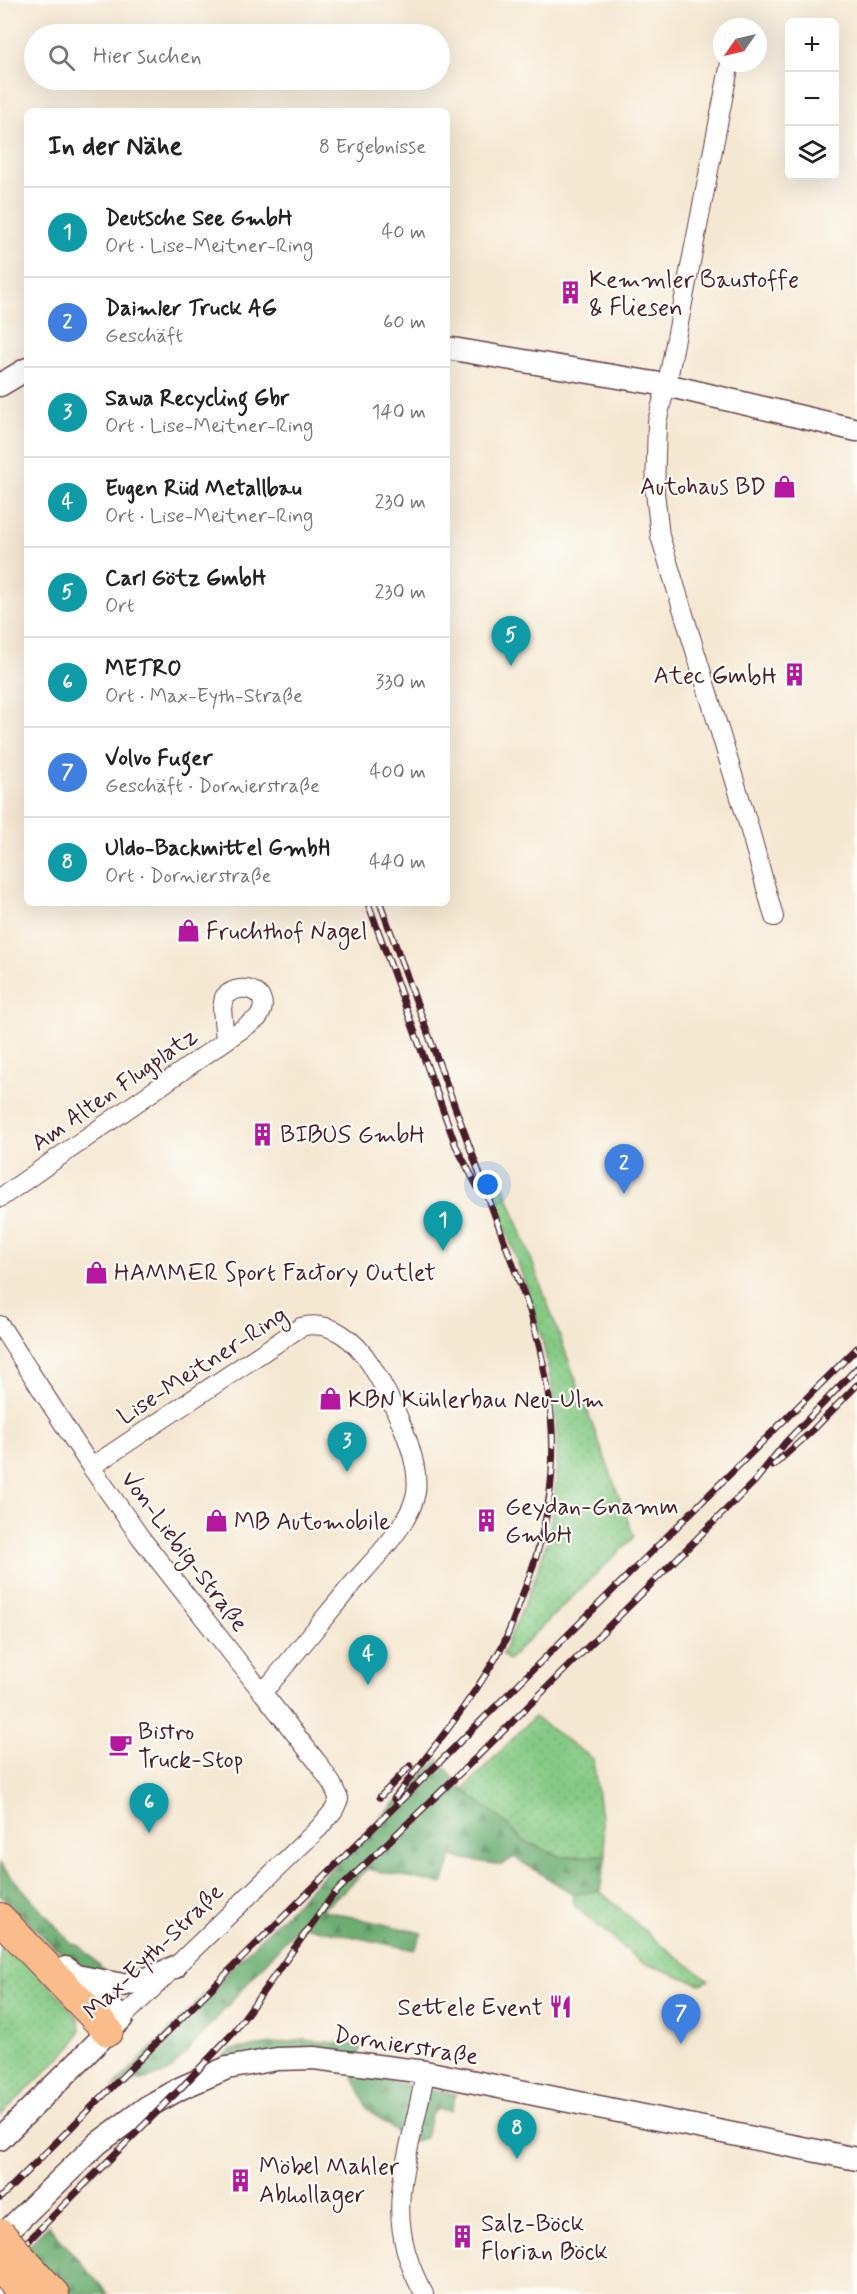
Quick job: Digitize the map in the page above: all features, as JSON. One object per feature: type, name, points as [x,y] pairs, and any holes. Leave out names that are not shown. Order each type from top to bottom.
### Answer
[{"type":"highway","points":[[0,1918],[115,2025]]},
{"type":"highway","points":[[0,2234],[14,2274],[54,2294]]},
{"type":"street","points":[[728,72],[657,422],[655,492],[660,536],[749,827],[774,917]]},
{"type":"street","points":[[450,349],[666,385],[857,430]]},
{"type":"street","points":[[0,385],[24,371]]},
{"type":"street","name":"Am Alten Flugplatz","points":[[0,1198],[225,1040]]},
{"type":"street","name":"Lise-Meitner-Ring","points":[[91,1467],[288,1333],[301,1327],[312,1324],[337,1330],[355,1344],[368,1360],[392,1401],[402,1425],[416,1479],[414,1502],[410,1512],[391,1539],[262,1691]]},
{"type":"street","name":"Von-Liebig-Straße","points":[[0,1325],[91,1467],[141,1538],[318,1763],[339,1799]]},
{"type":"street","name":"Max-Eyth-Straße","points":[[0,2139],[318,1828],[334,1810],[339,1799]]},
{"type":"street","points":[[0,1904],[73,1975],[115,2025]]},
{"type":"street","points":[[73,1975],[123,1985],[152,1977],[175,1967]]},
{"type":"street","name":"Dornierstraße","points":[[0,2238],[97,2144],[121,2124],[181,2088],[227,2068],[296,2057],[425,2072],[857,2159]]},
{"type":"street","points":[[424,2294],[405,2252],[399,2215],[409,2142],[425,2072]]},
{"type":"green space","points":[[497,1167],[634,1537],[508,1660],[502,1654],[535,1578],[549,1531],[556,1482],[557,1436],[544,1348],[518,1263],[485,1174]]},
{"type":"green space","points":[[534,1717],[593,1759],[606,1855],[561,1857],[524,1841],[499,1817],[463,1790]]},
{"type":"green space","points":[[439,1759],[463,1790],[499,1817],[524,1841],[561,1857],[606,1855],[600,1891],[573,1894],[514,1857],[501,1865],[452,1857],[443,1884],[368,1869],[322,1910],[422,1933],[414,1950],[299,1925],[168,2073],[113,2087]]},
{"type":"green space","points":[[0,1864],[72,1944],[80,1946],[107,1973],[82,1967],[52,1945],[0,1895]]},
{"type":"green space","points":[[600,1891],[655,1940],[709,1980],[700,1984],[639,1961],[575,1906],[573,1894]]},
{"type":"green space","points":[[0,1927],[79,2019],[80,2030],[73,2045],[0,2116]]},
{"type":"green space","points":[[302,2040],[361,2045],[357,2063],[205,2072],[230,2050]]},
{"type":"green space","points":[[352,2074],[456,2094],[451,2111],[437,2109],[431,2114],[426,2138],[409,2142],[367,2108]]},
{"type":"green space","points":[[48,2225],[108,2294],[60,2294],[22,2253]]},
{"type":"railway","points":[[369,906],[456,1146],[478,1188]]},
{"type":"railway","points":[[381,906],[530,1311],[547,1385],[553,1454],[545,1523],[535,1559],[504,1643],[466,1704],[394,1799]]},
{"type":"railway","points":[[0,2198],[857,1348]]},
{"type":"railway","points":[[0,2269],[233,2033],[333,1895],[481,1753],[755,1481],[785,1443],[857,1368]]},
{"type":"railway","points":[[773,1466],[813,1430],[857,1385]]},
{"type":"railway","points":[[380,1797],[410,1766]]},
{"type":"place","name":"Kemmler Baustoffe & Fliesen","points":[[571,293]]},
{"type":"place","name":"Autohaus BD","points":[[784,486]]},
{"type":"place","name":"Carl Götz GmbH","points":[[511,666]]},
{"type":"place","name":"Atec GmbH","points":[[795,675]]},
{"type":"place","name":"Fruchthof Nagel","points":[[188,931]]},
{"type":"place","name":"BIBUS GmbH","points":[[262,1134]]},
{"type":"place","name":"Daimler Truck AG","points":[[624,1194]]},
{"type":"place","name":"Deutsche See GmbH","points":[[443,1251]]},
{"type":"place","name":"HAMMER Sport Factory Outlet","points":[[96,1272]]},
{"type":"place","name":"KBN Kühlerbau Neu-Ulm","points":[[330,1399]]},
{"type":"place","name":"Sawa Recycling Gbr","points":[[347,1472]]},
{"type":"place","name":"Geydan-Gnamm GmbH","points":[[487,1520]]},
{"type":"place","name":"MB Automobile","points":[[216,1521]]},
{"type":"place","name":"Eugen Rüd Metallbau","points":[[368,1685]]},
{"type":"place","name":"Bistro Truck-Stop","points":[[120,1745]]},
{"type":"place","name":"METRO","points":[[149,1833]]},
{"type":"place","name":"Settele Event","points":[[561,2007]]},
{"type":"place","name":"Volvo Fuger","points":[[681,2044]]},
{"type":"place","name":"Uldo-Backmittel GmbH","points":[[517,2159]]},
{"type":"place","name":"Möbel Mahler Abhollager","points":[[241,2180]]},
{"type":"place","name":"Salz-Böck Florian Böck","points":[[463,2237]]}]
